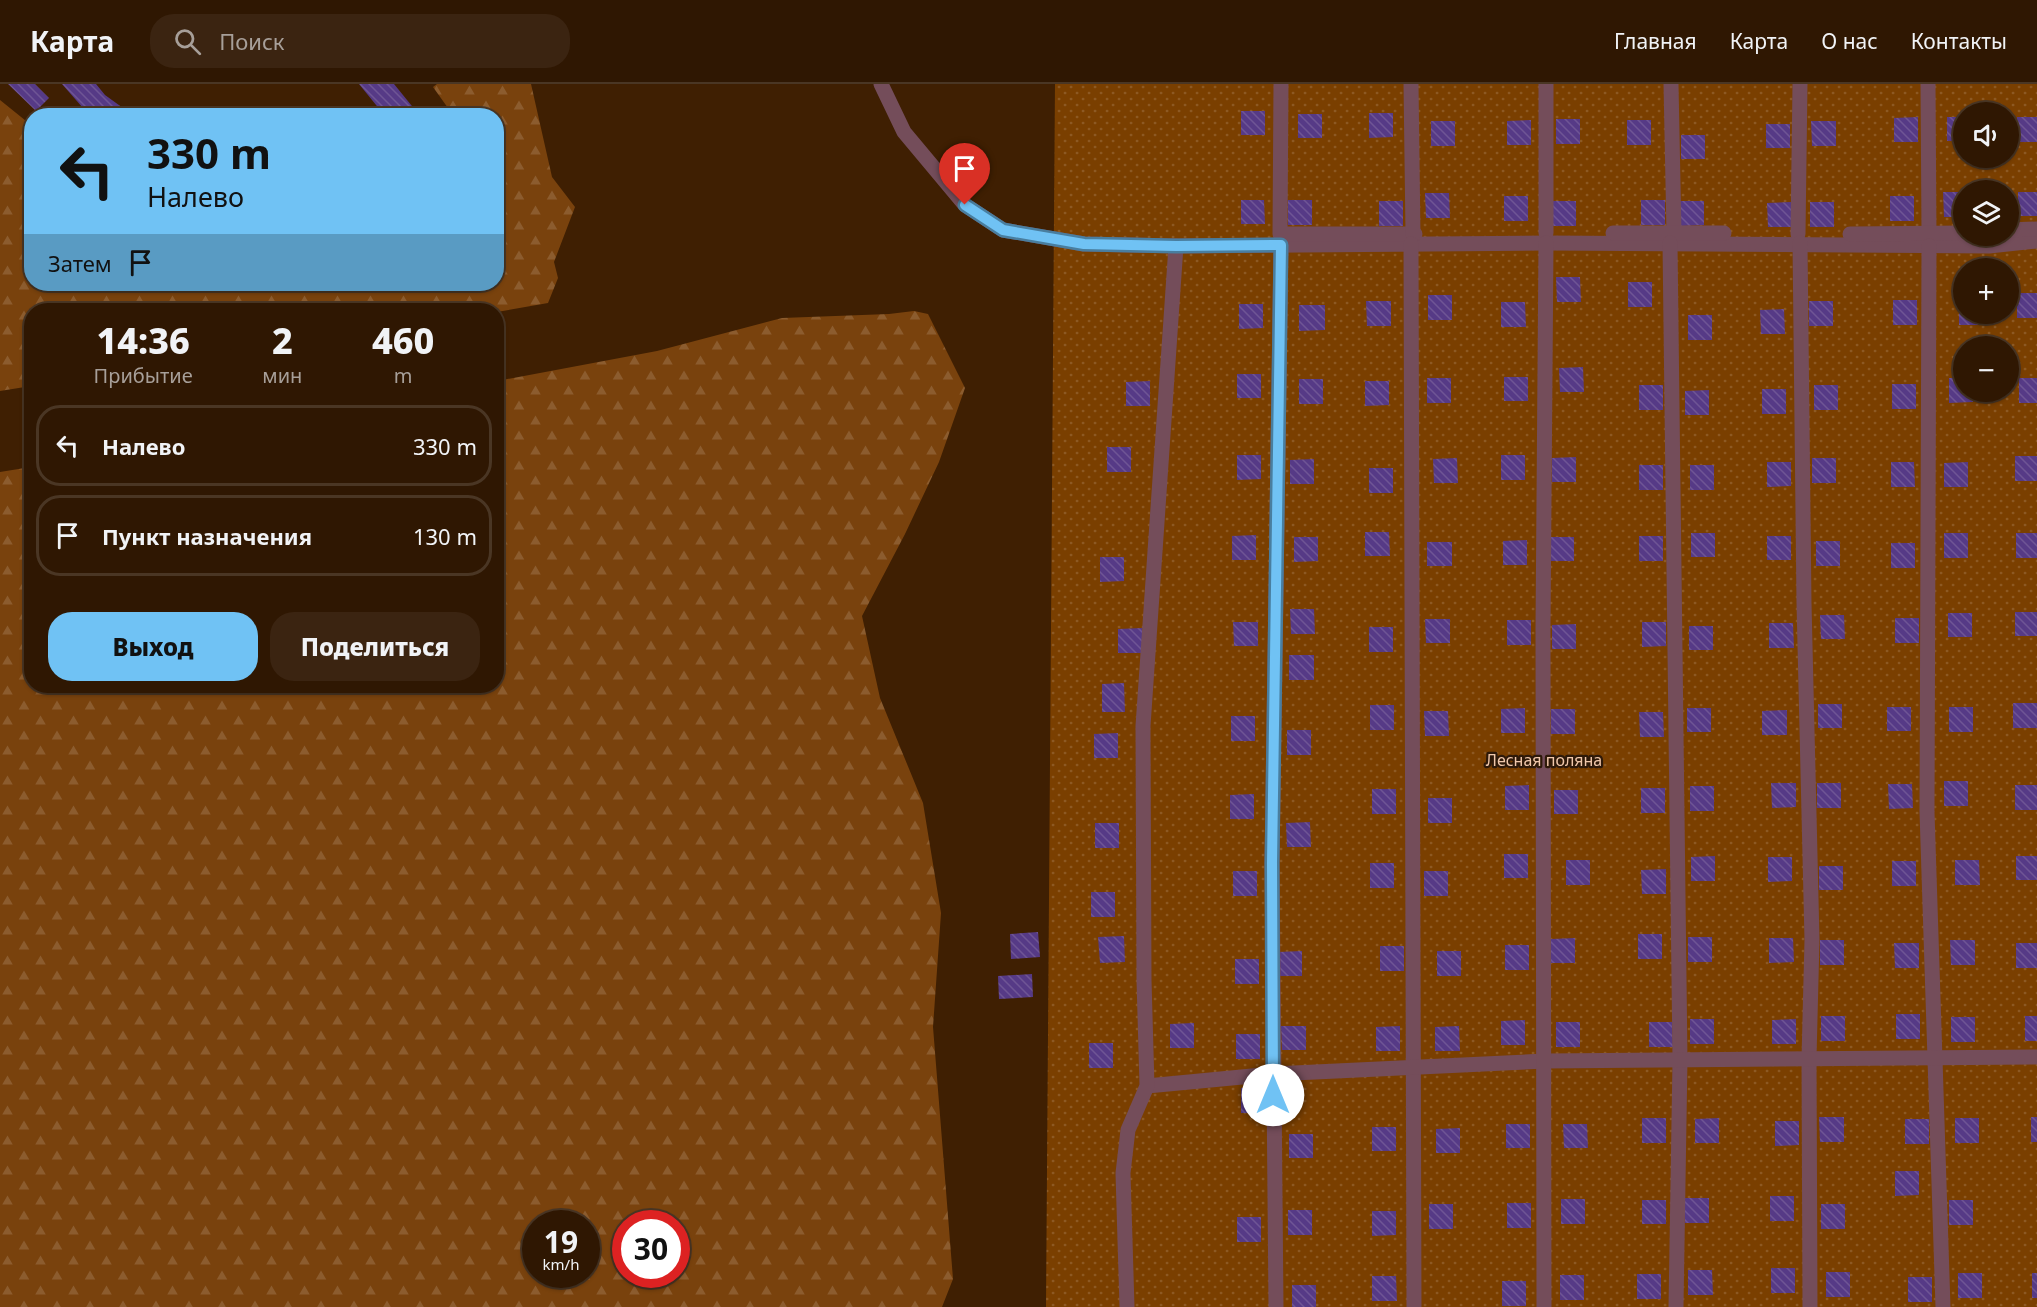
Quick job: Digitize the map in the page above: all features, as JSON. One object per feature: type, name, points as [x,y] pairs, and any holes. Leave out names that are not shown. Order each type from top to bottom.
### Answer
[{"type":"street","points":[[881,84],[904,132],[965,205],[1003,230],[1084,244],[1281,245],[1412,239],[1672,238],[1929,240],[1989,246],[2037,241]]},
{"type":"street","points":[[1281,84],[1280,234],[1412,239]]},
{"type":"street","points":[[1411,84],[1414,1307]]},
{"type":"street","points":[[1544,1307],[1543,628],[1546,84]]},
{"type":"street","points":[[1671,84],[1680,1059],[1676,1307]]},
{"type":"street","points":[[1800,84],[1799,239],[1804,603],[1812,940],[1809,1058],[1810,1307]]},
{"type":"street","points":[[1928,84],[1927,812],[1943,1307]]},
{"type":"street","points":[[2019,230],[2037,229]]},
{"type":"street","points":[[1929,240],[1953,235]]},
{"type":"street","points":[[1276,1307],[1272,863],[1281,245]]},
{"type":"street","points":[[1127,1307],[1123,1173],[1128,1130],[1147,1086],[1143,980],[1143,726],[1176,246]]},
{"type":"street","points":[[1147,1086],[1273,1074],[1545,1061],[2037,1057]]},
{"type":"green space","points":[[437,84],[531,84],[552,177],[575,207],[554,262],[558,278],[548,303],[504,311],[504,303],[24,303],[24,387],[0,391],[0,100],[24,119],[24,291],[504,291],[504,108],[448,108],[433,87]]},
{"type":"green space","name":"Лесная поляна","points":[[1055,84],[2037,84],[2037,1307],[1046,1307]]},
{"type":"green space","points":[[914,311],[928,314],[965,388],[939,462],[862,616],[880,698],[923,803],[941,913],[933,1027],[953,1279],[942,1307],[0,1307],[0,472],[24,468],[24,693],[504,693],[504,380],[657,351],[782,318]]},
{"type":"building","points":[[8,84],[35,84],[49,98],[39,108],[33,108]]},
{"type":"building","points":[[62,84],[96,84],[105,95],[123,108],[83,108]]},
{"type":"building","points":[[359,84],[394,84],[414,108],[378,108]]},
{"type":"building","points":[[1241,111],[1265,111],[1265,135],[1241,135]]},
{"type":"building","points":[[1369,113],[1393,113],[1393,137],[1369,138]]},
{"type":"building","points":[[1298,114],[1322,114],[1322,138],[1298,138]]},
{"type":"building","points":[[1918,117],[1918,142],[1894,142],[1894,118]]},
{"type":"building","points":[[1947,117],[1953,117],[1953,141],[1947,141]]},
{"type":"building","points":[[2019,117],[2037,117],[2037,142],[2019,142]]},
{"type":"building","points":[[1556,119],[1580,119],[1580,144],[1556,144]]},
{"type":"building","points":[[1531,120],[1531,145],[1507,145],[1507,121]]},
{"type":"building","points":[[1627,120],[1651,120],[1651,145],[1627,145]]},
{"type":"building","points":[[1431,121],[1455,121],[1455,146],[1431,146]]},
{"type":"building","points":[[1811,121],[1836,121],[1836,146],[1812,146]]},
{"type":"building","points":[[1766,124],[1790,124],[1790,148],[1766,148]]},
{"type":"building","points":[[1681,135],[1705,135],[1705,159],[1681,159]]},
{"type":"building","points":[[1943,192],[1953,192],[1953,217],[1944,217]]},
{"type":"building","points":[[2019,192],[2037,192],[2037,216],[2019,216]]},
{"type":"building","points":[[1425,193],[1449,193],[1450,218],[1426,218]]},
{"type":"building","points":[[1504,196],[1528,196],[1528,221],[1504,221]]},
{"type":"building","points":[[1890,196],[1914,196],[1914,221],[1890,221]]},
{"type":"building","points":[[1241,200],[1264,200],[1265,224],[1241,224]]},
{"type":"building","points":[[1288,200],[1312,200],[1312,225],[1288,225]]},
{"type":"building","points":[[1641,200],[1665,200],[1665,225],[1641,225]]},
{"type":"building","points":[[1379,201],[1403,201],[1403,226],[1379,226]]},
{"type":"building","points":[[1552,201],[1576,201],[1576,226],[1552,226]]},
{"type":"building","points":[[1680,201],[1704,201],[1704,225],[1680,226]]},
{"type":"building","points":[[1791,202],[1792,227],[1768,227],[1767,203]]},
{"type":"building","points":[[1810,202],[1834,202],[1834,227],[1810,227]]},
{"type":"building","points":[[1556,277],[1580,277],[1581,302],[1557,302]]},
{"type":"building","points":[[1628,282],[1652,282],[1652,307],[1628,307]]},
{"type":"building","points":[[2019,293],[2037,293],[2037,318],[2019,318]]},
{"type":"building","points":[[1428,295],[1452,295],[1452,320],[1428,320]]},
{"type":"building","points":[[1893,300],[1917,300],[1917,325],[1893,325]]},
{"type":"building","points":[[1366,301],[1391,301],[1391,326],[1367,326]]},
{"type":"building","points":[[1809,301],[1833,301],[1833,326],[1809,326]]},
{"type":"building","points":[[1501,302],[1525,302],[1526,327],[1501,327]]},
{"type":"building","points":[[1239,304],[1263,304],[1263,328],[1239,329]]},
{"type":"building","points":[[1299,305],[1325,305],[1325,330],[1299,331]]},
{"type":"building","points":[[1784,309],[1785,334],[1761,334],[1760,310]]},
{"type":"building","points":[[1688,315],[1712,315],[1712,340],[1688,340]]},
{"type":"building","points":[[1959,324],[1983,324],[1983,325]]},
{"type":"building","points":[[1583,367],[1584,392],[1560,392],[1559,368]]},
{"type":"building","points":[[1237,374],[1261,374],[1261,398],[1237,398]]},
{"type":"building","points":[[1504,377],[1528,377],[1528,401],[1504,401]]},
{"type":"building","points":[[1427,378],[1451,378],[1451,403],[1427,403]]},
{"type":"building","points":[[1949,378],[1953,378],[1953,402],[1973,402],[1949,403]]},
{"type":"building","points":[[2019,378],[2037,378],[2037,403],[2019,402]]},
{"type":"building","points":[[1299,379],[1323,379],[1323,404],[1299,404]]},
{"type":"building","points":[[1150,381],[1150,406],[1126,406],[1126,382]]},
{"type":"building","points":[[1365,381],[1389,381],[1389,405],[1365,406]]},
{"type":"building","points":[[1892,384],[1916,384],[1916,409],[1892,409]]},
{"type":"building","points":[[1639,385],[1663,385],[1663,410],[1639,410]]},
{"type":"building","points":[[1814,385],[1838,385],[1838,410],[1814,410]]},
{"type":"building","points":[[1762,389],[1786,389],[1786,414],[1762,414]]},
{"type":"building","points":[[1709,390],[1709,415],[1685,415],[1685,391]]},
{"type":"building","points":[[1107,447],[1131,447],[1131,472],[1107,472]]},
{"type":"building","points":[[1237,455],[1261,455],[1261,479],[1237,480]]},
{"type":"building","points":[[1501,455],[1525,455],[1525,480],[1501,480]]},
{"type":"building","points":[[2015,456],[2037,456],[2037,481],[2015,481]]},
{"type":"building","points":[[1576,457],[1576,482],[1552,482],[1552,458]]},
{"type":"building","points":[[1457,458],[1458,483],[1434,483],[1433,459]]},
{"type":"building","points":[[1812,458],[1836,458],[1836,483],[1812,483]]},
{"type":"building","points":[[1314,459],[1314,484],[1290,484],[1290,460]]},
{"type":"building","points":[[1767,462],[1791,462],[1791,486],[1767,487]]},
{"type":"building","points":[[1891,462],[1914,462],[1915,487],[1891,487]]},
{"type":"building","points":[[1968,462],[1968,487],[1944,487],[1944,463]]},
{"type":"building","points":[[1639,465],[1663,465],[1663,490],[1639,490]]},
{"type":"building","points":[[1690,465],[1714,465],[1714,490],[1690,490]]},
{"type":"building","points":[[1369,468],[1393,468],[1393,493],[1369,493]]},
{"type":"building","points":[[1365,532],[1389,532],[1390,556],[1365,556]]},
{"type":"building","points":[[1691,533],[1715,533],[1715,557],[1691,557]]},
{"type":"building","points":[[1944,533],[1968,533],[1968,558],[1944,558]]},
{"type":"building","points":[[2016,533],[2037,533],[2037,558],[2016,558]]},
{"type":"building","points":[[1256,535],[1256,560],[1232,560],[1232,536]]},
{"type":"building","points":[[1639,536],[1663,536],[1663,561],[1639,561]]},
{"type":"building","points":[[1767,536],[1791,536],[1791,560],[1767,560]]},
{"type":"building","points":[[1294,537],[1318,537],[1318,561],[1294,562]]},
{"type":"building","points":[[1550,537],[1574,537],[1574,561],[1550,561]]},
{"type":"building","points":[[1527,540],[1527,565],[1503,565],[1503,541]]},
{"type":"building","points":[[1816,541],[1840,541],[1840,566],[1816,566]]},
{"type":"building","points":[[1427,542],[1452,542],[1452,566],[1427,566]]},
{"type":"building","points":[[1891,543],[1915,543],[1915,568],[1891,568]]},
{"type":"building","points":[[1100,557],[1124,557],[1124,581],[1100,582]]},
{"type":"building","points":[[1290,609],[1314,609],[1315,634],[1291,634]]},
{"type":"building","points":[[2015,612],[2037,612],[2037,636],[2015,636]]},
{"type":"building","points":[[1948,613],[1972,613],[1972,637],[1948,637]]},
{"type":"building","points":[[1820,615],[1844,615],[1845,639],[1821,639]]},
{"type":"building","points":[[1895,618],[1919,618],[1919,643],[1895,643]]},
{"type":"building","points":[[1425,619],[1450,619],[1450,643],[1426,643]]},
{"type":"building","points":[[1507,620],[1531,620],[1531,645],[1507,645]]},
{"type":"building","points":[[1233,622],[1258,622],[1258,646],[1234,646]]},
{"type":"building","points":[[1642,622],[1666,622],[1666,646],[1642,647]]},
{"type":"building","points":[[1769,623],[1793,623],[1794,648],[1769,648]]},
{"type":"building","points":[[1576,624],[1576,649],[1552,649],[1552,625]]},
{"type":"building","points":[[1689,626],[1713,626],[1713,650],[1689,650]]},
{"type":"building","points":[[1369,627],[1393,627],[1393,652],[1369,652]]},
{"type":"building","points":[[1142,628],[1142,653],[1118,653],[1118,629]]},
{"type":"building","points":[[1289,655],[1314,655],[1314,680],[1289,680]]},
{"type":"building","points":[[1124,683],[1125,712],[1102,712],[1102,684]]},
{"type":"building","points":[[2013,703],[2037,703],[2037,728],[2013,728]]},
{"type":"building","points":[[1818,704],[1842,704],[1842,728],[1818,728]]},
{"type":"building","points":[[1370,705],[1394,705],[1394,730],[1370,730]]},
{"type":"building","points":[[1887,707],[1911,707],[1911,731],[1887,731]]},
{"type":"building","points":[[1949,707],[1973,707],[1973,732],[1949,732]]},
{"type":"building","points":[[1525,708],[1525,733],[1501,733],[1501,709]]},
{"type":"building","points":[[1687,708],[1711,708],[1711,732],[1687,732]]},
{"type":"building","points":[[1551,709],[1575,709],[1575,734],[1551,734]]},
{"type":"building","points":[[1787,710],[1787,735],[1762,735],[1762,711]]},
{"type":"building","points":[[1424,711],[1448,711],[1449,736],[1425,736]]},
{"type":"building","points":[[1639,712],[1663,712],[1664,737],[1640,737]]},
{"type":"building","points":[[1231,716],[1255,716],[1255,741],[1231,741]]},
{"type":"building","points":[[1287,730],[1311,730],[1311,755],[1287,755]]},
{"type":"building","points":[[1118,733],[1118,758],[1094,758],[1094,734]]},
{"type":"building","points":[[1944,781],[1968,781],[1968,806],[1944,806]]},
{"type":"building","points":[[1771,783],[1796,783],[1796,807],[1772,808]]},
{"type":"building","points":[[1817,783],[1841,783],[1841,808],[1817,808]]},
{"type":"building","points":[[1888,784],[1912,784],[1913,808],[1889,809]]},
{"type":"building","points":[[1529,785],[1529,810],[1505,810],[1505,786]]},
{"type":"building","points":[[2015,785],[2037,785],[2037,810],[2015,810]]},
{"type":"building","points":[[1690,786],[1714,786],[1714,811],[1690,811]]},
{"type":"building","points":[[1641,788],[1665,788],[1665,813],[1641,813]]},
{"type":"building","points":[[1372,789],[1396,789],[1396,814],[1372,814]]},
{"type":"building","points":[[1554,790],[1578,790],[1578,814],[1554,814]]},
{"type":"building","points":[[1254,794],[1254,819],[1230,819],[1230,795]]},
{"type":"building","points":[[1428,798],[1452,798],[1452,823],[1428,823]]},
{"type":"building","points":[[1310,822],[1311,847],[1287,847],[1286,823]]},
{"type":"building","points":[[1095,823],[1119,823],[1119,848],[1095,848]]},
{"type":"building","points":[[1504,854],[1528,854],[1528,878],[1504,878]]},
{"type":"building","points":[[1715,856],[1715,881],[1691,881],[1691,857]]},
{"type":"building","points":[[2016,856],[2037,856],[2037,880],[2016,880]]},
{"type":"building","points":[[1768,857],[1792,857],[1792,881],[1768,882]]},
{"type":"building","points":[[1566,860],[1590,860],[1590,885],[1566,885]]},
{"type":"building","points":[[1955,860],[1979,860],[1980,885],[1955,885]]},
{"type":"building","points":[[1892,861],[1916,861],[1916,886],[1892,886]]},
{"type":"building","points":[[1370,863],[1394,863],[1394,888],[1370,888]]},
{"type":"building","points":[[1819,866],[1843,866],[1843,890],[1819,890]]},
{"type":"building","points":[[1666,869],[1666,894],[1642,894],[1641,870]]},
{"type":"building","points":[[1233,871],[1257,871],[1257,896],[1233,896]]},
{"type":"building","points":[[1424,871],[1448,871],[1448,896],[1424,896]]},
{"type":"building","points":[[1091,892],[1115,892],[1115,917],[1091,917]]},
{"type":"building","points":[[1038,932],[1040,957],[1011,959],[1010,934]]},
{"type":"building","points":[[1638,934],[1662,934],[1662,959],[1638,959]]},
{"type":"building","points":[[1124,936],[1125,962],[1100,963],[1098,937]]},
{"type":"building","points":[[1688,937],[1712,937],[1712,962],[1688,962]]},
{"type":"building","points":[[1575,938],[1575,963],[1551,963],[1551,939]]},
{"type":"building","points":[[1769,938],[1793,938],[1794,962],[1769,963]]},
{"type":"building","points":[[1820,940],[1844,940],[1844,965],[1820,965]]},
{"type":"building","points":[[1950,940],[1975,940],[1975,965],[1951,965]]},
{"type":"building","points":[[1894,943],[1919,943],[1919,968],[1895,968]]},
{"type":"building","points":[[2016,943],[2037,943],[2037,968],[2016,968]]},
{"type":"building","points":[[1505,945],[1529,945],[1529,970],[1505,970]]},
{"type":"building","points":[[1380,946],[1404,946],[1404,971],[1380,971]]},
{"type":"building","points":[[1302,951],[1302,976],[1278,976],[1278,952]]},
{"type":"building","points":[[1437,951],[1461,951],[1461,976],[1437,976]]},
{"type":"building","points":[[1235,959],[1259,959],[1259,984],[1235,984]]},
{"type":"building","points":[[1032,974],[1033,997],[999,999],[998,976]]},
{"type":"building","points":[[1896,1014],[1920,1014],[1920,1039],[1896,1039]]},
{"type":"building","points":[[1821,1016],[1845,1016],[1845,1041],[1821,1041]]},
{"type":"building","points":[[2025,1016],[2037,1016],[2037,1041],[2025,1041]]},
{"type":"building","points":[[1951,1017],[1975,1017],[1975,1042],[1951,1042]]},
{"type":"building","points":[[1690,1019],[1714,1019],[1714,1044],[1690,1044]]},
{"type":"building","points":[[1796,1019],[1796,1044],[1772,1044],[1772,1020]]},
{"type":"building","points":[[1525,1020],[1525,1045],[1501,1045],[1501,1021]]},
{"type":"building","points":[[1556,1022],[1580,1022],[1580,1047],[1556,1047]]},
{"type":"building","points":[[1649,1022],[1672,1022],[1673,1047],[1649,1047]]},
{"type":"building","points":[[1194,1023],[1194,1048],[1170,1048],[1170,1024]]},
{"type":"building","points":[[1281,1026],[1306,1026],[1306,1050],[1282,1050]]},
{"type":"building","points":[[1400,1026],[1400,1051],[1376,1051],[1376,1027]]},
{"type":"building","points":[[1459,1026],[1460,1051],[1435,1051],[1435,1027]]},
{"type":"building","points":[[1236,1034],[1260,1034],[1260,1059],[1236,1059]]},
{"type":"building","points":[[1089,1043],[1113,1043],[1113,1068],[1089,1068]]},
{"type":"building","points":[[1241,1088],[1265,1088],[1265,1113],[1241,1113]]},
{"type":"building","points":[[1819,1117],[1844,1117],[1844,1142],[1820,1142]]},
{"type":"building","points":[[2031,1117],[2037,1117],[2037,1142],[2031,1142]]},
{"type":"building","points":[[1642,1118],[1666,1118],[1666,1143],[1642,1143]]},
{"type":"building","points":[[1719,1118],[1719,1143],[1695,1143],[1695,1119]]},
{"type":"building","points":[[1955,1118],[1979,1118],[1979,1143],[1955,1143]]},
{"type":"building","points":[[1905,1119],[1929,1119],[1929,1144],[1905,1144]]},
{"type":"building","points":[[1775,1121],[1799,1121],[1799,1145],[1775,1146]]},
{"type":"building","points":[[1506,1124],[1530,1124],[1530,1148],[1506,1148]]},
{"type":"building","points":[[1563,1124],[1587,1124],[1588,1148],[1564,1148]]},
{"type":"building","points":[[1372,1127],[1396,1127],[1396,1151],[1372,1151]]},
{"type":"building","points":[[1460,1128],[1460,1153],[1436,1153],[1436,1129]]},
{"type":"building","points":[[1289,1134],[1313,1134],[1313,1158],[1289,1158]]},
{"type":"building","points":[[1895,1171],[1919,1171],[1919,1195],[1895,1196]]},
{"type":"building","points":[[1770,1196],[1794,1196],[1794,1221],[1770,1221]]},
{"type":"building","points":[[1685,1198],[1709,1198],[1709,1223],[1685,1223]]},
{"type":"building","points":[[1561,1199],[1585,1199],[1585,1224],[1561,1224]]},
{"type":"building","points":[[1642,1200],[1666,1200],[1666,1224],[1642,1224]]},
{"type":"building","points":[[1949,1200],[1973,1200],[1973,1225],[1949,1225]]},
{"type":"building","points":[[1507,1203],[1531,1203],[1531,1228],[1507,1228]]},
{"type":"building","points":[[1429,1204],[1453,1204],[1453,1229],[1429,1229]]},
{"type":"building","points":[[1821,1204],[1845,1204],[1845,1229],[1821,1229]]},
{"type":"building","points":[[1288,1210],[1312,1210],[1312,1235],[1288,1235]]},
{"type":"building","points":[[1372,1211],[1396,1211],[1396,1235],[1372,1236]]},
{"type":"building","points":[[1237,1217],[1261,1217],[1261,1242],[1237,1242]]},
{"type":"building","points":[[1771,1268],[1795,1268],[1795,1293],[1771,1293]]},
{"type":"building","points":[[1688,1270],[1712,1270],[1713,1295],[1688,1295]]},
{"type":"building","points":[[1826,1272],[1850,1272],[1850,1297],[1826,1297]]},
{"type":"building","points":[[1958,1273],[1982,1273],[1982,1298],[1958,1298]]},
{"type":"building","points":[[2032,1273],[2037,1273],[2037,1298],[2032,1298]]},
{"type":"building","points":[[1637,1274],[1661,1274],[1661,1299],[1637,1299]]},
{"type":"building","points":[[1560,1275],[1584,1275],[1584,1300],[1560,1300]]},
{"type":"building","points":[[1372,1276],[1396,1276],[1397,1301],[1372,1301]]},
{"type":"building","points":[[1908,1277],[1932,1277],[1932,1302],[1908,1302]]},
{"type":"building","points":[[1502,1281],[1526,1281],[1526,1306],[1502,1306]]},
{"type":"building","points":[[1292,1285],[1316,1285],[1316,1307],[1292,1307]]},
{"type":"route","points":[[965,205],[1003,230],[1084,244],[1281,245],[1272,863],[1273,1095]]}]
